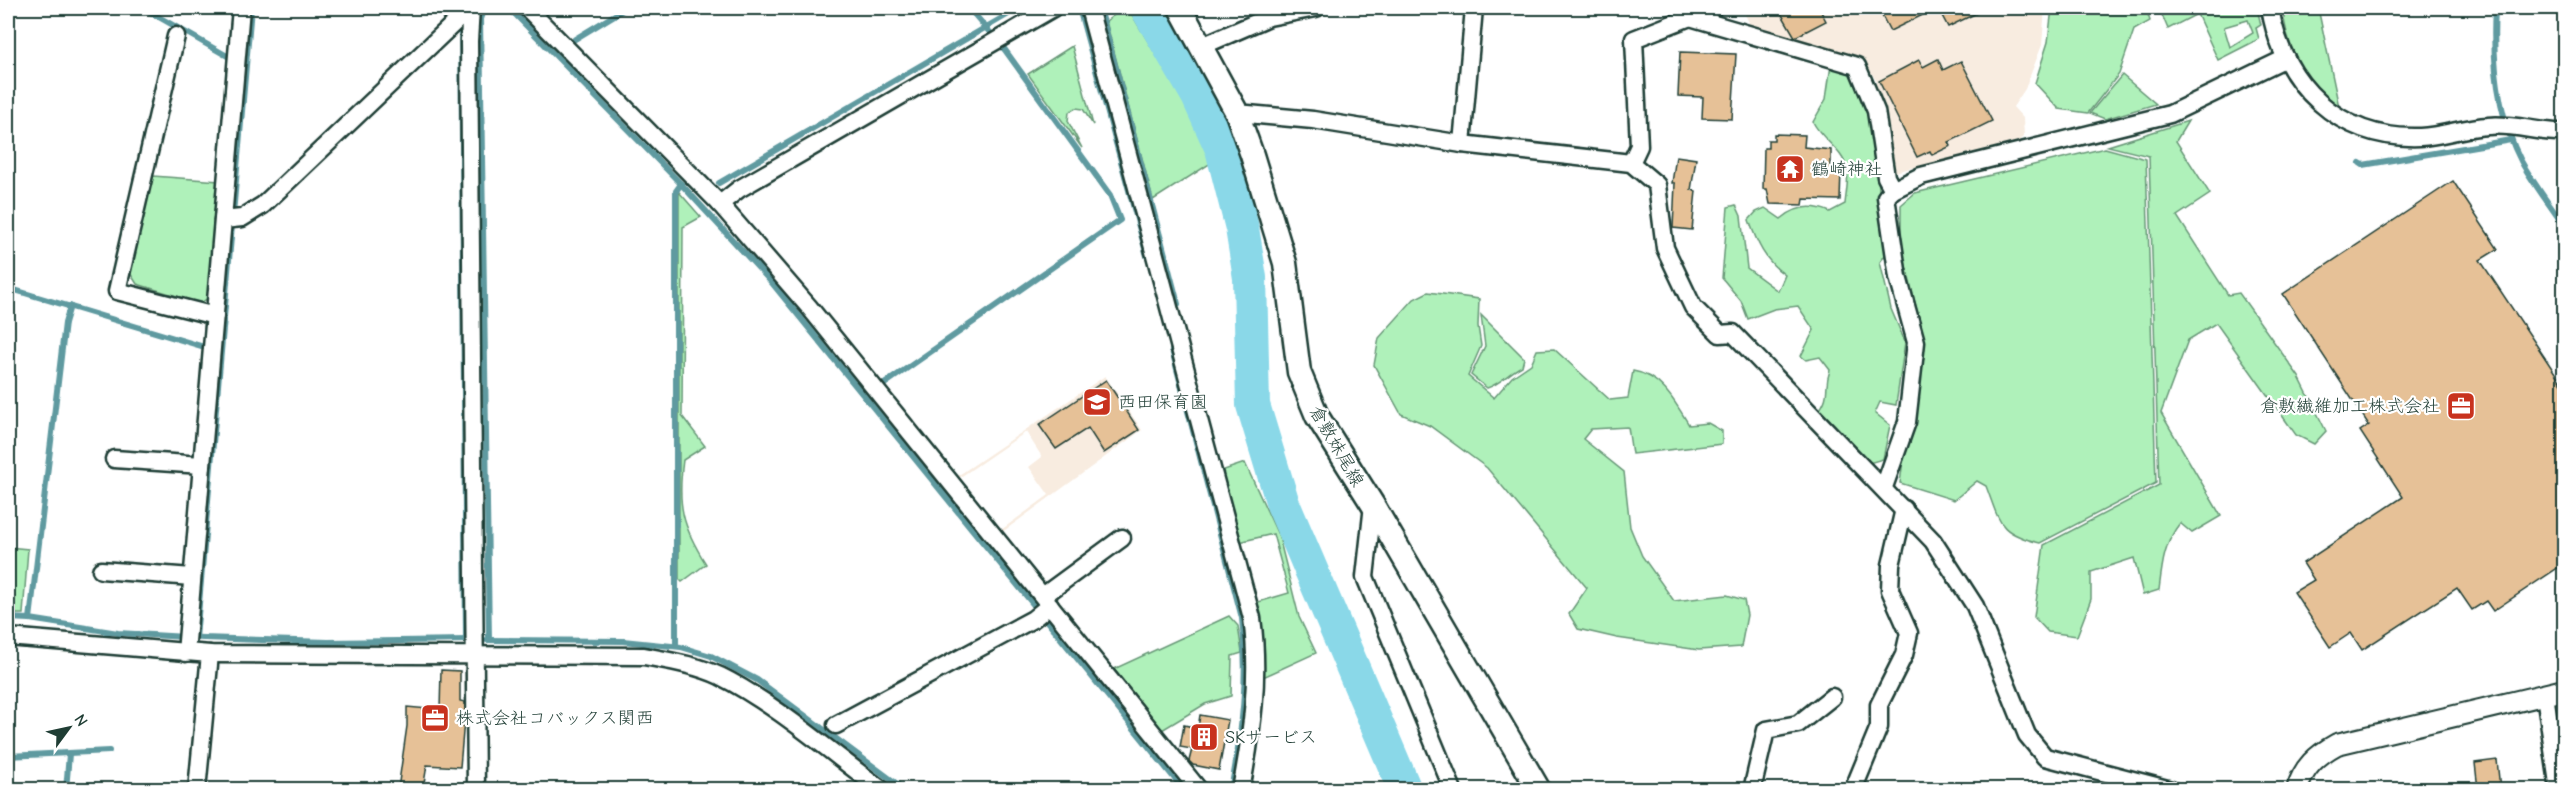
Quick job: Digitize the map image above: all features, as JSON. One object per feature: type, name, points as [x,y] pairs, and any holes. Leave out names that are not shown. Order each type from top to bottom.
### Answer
[{"type":"main road","name":"倉敷妹尾線","points":[[1180,8],[1237,113],[1285,263],[1299,372],[1317,416],[1373,505],[1539,789]]},
{"type":"street","points":[[187,642],[241,8]]},
{"type":"street","points":[[224,220],[242,218],[263,206],[471,8]]},
{"type":"street","points":[[471,8],[469,41],[476,789]]},
{"type":"street","points":[[527,8],[720,204],[809,307],[1200,789]]},
{"type":"street","points":[[720,204],[739,189],[1053,8]]},
{"type":"street","points":[[1089,8],[1252,618],[1257,657],[1256,690],[1253,726],[1241,789]]},
{"type":"street","points":[[1202,46],[1269,17],[1316,8]]},
{"type":"street","points":[[1462,144],[1474,8]]},
{"type":"street","points":[[1631,163],[1639,146],[1634,39],[1713,8]]},
{"type":"street","points":[[2270,8],[2273,25],[2286,58],[2305,89],[2333,114],[2359,128],[2421,137],[2497,126],[2546,133],[2565,132]]},
{"type":"street","points":[[1690,17],[1857,66],[1876,111],[1886,177],[1893,190]]},
{"type":"street","points":[[176,36],[117,291],[215,316]]},
{"type":"street","points":[[1884,487],[1906,422],[1916,342],[1898,277],[1886,197],[1893,190],[1921,176],[2170,114],[2286,58]]},
{"type":"street","points":[[1237,113],[1312,120],[1462,144],[1631,163],[1658,186],[1665,248],[1693,306],[1720,333],[1733,333],[1884,487],[1933,541],[1975,606],[2027,735],[2045,757],[2171,789]]},
{"type":"street","points":[[114,459],[202,465]]},
{"type":"street","points":[[1373,505],[1365,577],[1453,789]]},
{"type":"street","points":[[1853,789],[1878,727],[1878,705],[1904,655],[1909,633],[1890,590],[1891,565],[1904,509]]},
{"type":"street","points":[[836,725],[1033,619],[1046,601],[1122,538]]},
{"type":"street","points":[[101,570],[192,577]]},
{"type":"street","points":[[8,637],[187,642],[210,654],[476,653],[644,656],[692,666],[748,692],[882,789]]},
{"type":"street","points":[[196,789],[210,654]]},
{"type":"street","points":[[2297,789],[2305,770],[2319,754],[2337,744],[2555,692],[2559,789]]},
{"type":"street","points":[[1752,789],[1766,730],[1797,724],[1832,697]]},
{"type":"shaded area","points":[[1742,8],[2045,8],[2042,45],[2025,89],[2013,107],[2023,118],[2024,137],[2019,141],[1891,173],[1872,86],[1877,82],[1863,60],[1752,29]]},
{"type":"shaded area","points":[[1105,376],[1142,430],[1001,533],[956,477]],"holes":[[[1026,432],[1042,457],[1029,467],[1049,495],[1001,530],[959,478]]]},
{"type":"green space","points":[[1124,8],[1128,8],[1186,105],[1211,163],[1153,200],[1106,21]]},
{"type":"green space","points":[[2052,8],[2146,8],[2150,21],[2134,30],[2119,74],[2088,113],[2059,109],[2035,83],[2048,42]]},
{"type":"green space","points":[[2159,8],[2211,8],[2212,12],[2231,8],[2257,8],[2261,25],[2256,28],[2259,39],[2218,60],[2197,14],[2168,29]],"holes":[[[2248,20],[2253,33],[2230,47],[2224,27]]]},
{"type":"green space","points":[[2290,8],[2318,8],[2339,107],[2317,88],[2300,66],[2285,26],[2283,12],[2291,11]]},
{"type":"green space","points":[[1072,46],[1093,125],[1083,109],[1076,108],[1069,112],[1068,121],[1082,148],[1028,74]]},
{"type":"green space","points":[[1831,65],[1852,69],[1875,131],[1879,189],[1889,250],[1880,262],[1891,309],[1905,342],[1896,405],[1880,402],[1875,413],[1890,425],[1883,459],[1869,463],[1818,412],[1825,400],[1830,370],[1820,357],[1806,360],[1801,356],[1814,330],[1798,306],[1774,309],[1748,319],[1741,301],[1722,278],[1728,207],[1736,205],[1741,216],[1747,268],[1778,291],[1785,275],[1762,251],[1749,220],[1756,212],[1765,208],[1781,219],[1798,209],[1811,207],[1830,212],[1845,204],[1848,177],[1845,162],[1813,122],[1826,99]]},
{"type":"green space","points":[[2122,75],[2156,104],[2105,119],[2090,113]]},
{"type":"green space","points":[[2188,121],[2176,141],[2210,194],[2177,216],[2228,295],[2239,293],[2299,377],[2326,431],[2314,444],[2296,435],[2216,323],[2188,340],[2161,413],[2221,516],[2192,533],[2180,523],[2167,546],[2159,590],[2143,595],[2134,558],[2091,572],[2091,599],[2077,636],[2048,632],[2034,617],[2044,545],[2159,485],[2149,156],[2108,146]]},
{"type":"green space","points":[[2105,148],[2146,159],[2156,483],[2040,543],[2016,535],[2002,525],[1986,486],[1977,481],[1954,500],[1900,483],[1921,327],[1901,245],[1901,205],[1915,193]]},
{"type":"green space","points":[[153,176],[219,181],[209,298],[200,303],[137,284],[130,273]]},
{"type":"green space","points":[[679,192],[701,217],[683,227],[682,416],[705,446],[683,460],[681,503],[691,538],[706,564],[682,582],[679,579]]},
{"type":"green space","points":[[1428,292],[1479,299],[1478,326],[1481,346],[1468,376],[1494,398],[1512,377],[1531,364],[1537,350],[1554,349],[1610,400],[1628,398],[1633,371],[1652,378],[1660,384],[1689,425],[1708,423],[1722,431],[1722,444],[1632,454],[1628,427],[1591,429],[1583,439],[1624,472],[1630,527],[1642,556],[1674,601],[1727,595],[1744,600],[1747,615],[1741,647],[1699,650],[1617,638],[1578,629],[1569,614],[1587,588],[1487,468],[1430,426],[1401,414],[1374,365],[1379,338],[1414,299]]},
{"type":"green space","points":[[1481,315],[1524,358],[1522,366],[1487,388],[1471,375],[1485,346]]},
{"type":"green space","points":[[1245,463],[1279,537],[1299,617],[1316,653],[1261,678],[1255,603],[1289,593],[1273,534],[1239,542],[1223,476],[1224,470]]},
{"type":"green space","points":[[8,547],[28,549],[23,614],[8,614]]},
{"type":"green space","points":[[1229,616],[1238,626],[1242,653],[1232,656],[1231,696],[1205,704],[1162,730],[1114,669]]},
{"type":"building","points":[[1778,8],[1819,8],[1826,21],[1795,37]]},
{"type":"building","points":[[1878,8],[1937,8],[1890,31]]},
{"type":"building","points":[[1938,8],[1987,8],[1948,27]]},
{"type":"building","points":[[1680,52],[1736,54],[1732,119],[1702,118],[1703,97],[1678,96]]},
{"type":"building","points":[[1938,59],[1943,70],[1961,61],[1992,121],[1949,142],[1951,146],[1932,155],[1930,151],[1917,157],[1879,81],[1919,60],[1923,67]]},
{"type":"building","name":"鶴崎神社","points":[[1774,134],[1805,135],[1804,147],[1831,150],[1831,169],[1841,169],[1840,200],[1804,199],[1803,205],[1770,204],[1767,189],[1763,189],[1764,148],[1768,148],[1768,140],[1774,140]]},
{"type":"building","points":[[1676,156],[1696,159],[1691,190],[1696,191],[1692,230],[1673,228],[1675,183],[1672,183]]},
{"type":"building","name":"倉敷繊維加工株式会社","points":[[2453,181],[2498,249],[2480,260],[2565,388],[2565,563],[2493,611],[2486,601],[2472,610],[2457,588],[2362,650],[2351,633],[2330,647],[2294,592],[2314,580],[2303,563],[2403,497],[2360,431],[2369,425],[2283,294]]},
{"type":"building","name":"西田保育園","points":[[1106,380],[1139,430],[1104,453],[1088,428],[1056,449],[1039,425]]},
{"type":"building","points":[[441,670],[460,671],[460,701],[465,702],[465,709],[460,767],[427,765],[423,789],[398,789],[407,726],[407,707],[440,710]]},
{"type":"building","name":"SKサービス","points":[[1200,715],[1228,720],[1219,770],[1193,765],[1189,761],[1192,749],[1180,747],[1184,725],[1198,728]]},
{"type":"building","points":[[2497,760],[2500,789],[2478,789],[2475,763]]},
{"type":"waterway","points":[[143,8],[236,61]]},
{"type":"waterway","points":[[196,638],[251,8]]},
{"type":"waterway","points":[[484,8],[480,19],[489,640]]},
{"type":"waterway","points":[[509,8],[681,184],[773,284],[1184,790]]},
{"type":"waterway","points":[[575,39],[626,8]]},
{"type":"waterway","points":[[883,385],[1120,220],[1110,195],[1005,50],[969,8]]},
{"type":"waterway","points":[[719,183],[1019,8]]},
{"type":"waterway","points":[[1079,8],[1147,256]]},
{"type":"waterway","points":[[1100,8],[1178,304]]},
{"type":"waterway","points":[[1147,8],[1198,96],[1222,149],[1242,228],[1250,278],[1253,405],[1283,504],[1405,790]]},
{"type":"waterway","points":[[2495,8],[2494,47],[2498,86],[2506,124],[2521,161],[2564,226]]},
{"type":"waterway","points":[[461,20],[466,640]]},
{"type":"waterway","points":[[2360,163],[2363,165],[2511,140]]},
{"type":"waterway","points":[[676,646],[676,191],[681,184]]},
{"type":"waterway","points":[[8,288],[211,349]]},
{"type":"waterway","points":[[30,619],[65,323],[70,306]]},
{"type":"waterway","points":[[1172,350],[1242,618],[1245,662],[1243,704],[1231,790]]},
{"type":"waterway","points":[[8,618],[30,619],[118,633],[203,638],[328,642],[468,640]]},
{"type":"waterway","points":[[487,640],[623,641],[681,647],[711,656],[757,680],[905,790]]},
{"type":"waterway","points":[[8,756],[109,751]]},
{"type":"waterway","points":[[66,790],[69,754]]},
{"type":"place","name":"鶴崎神社","points":[[1790,169]]},
{"type":"place","name":"西田保育園","points":[[1097,402]]},
{"type":"place","name":"倉敷繊維加工株式会社","points":[[2461,406]]},
{"type":"place","name":"株式会社コバックス関西","points":[[435,718]]},
{"type":"place","name":"SKサービス","points":[[1204,737]]}]
